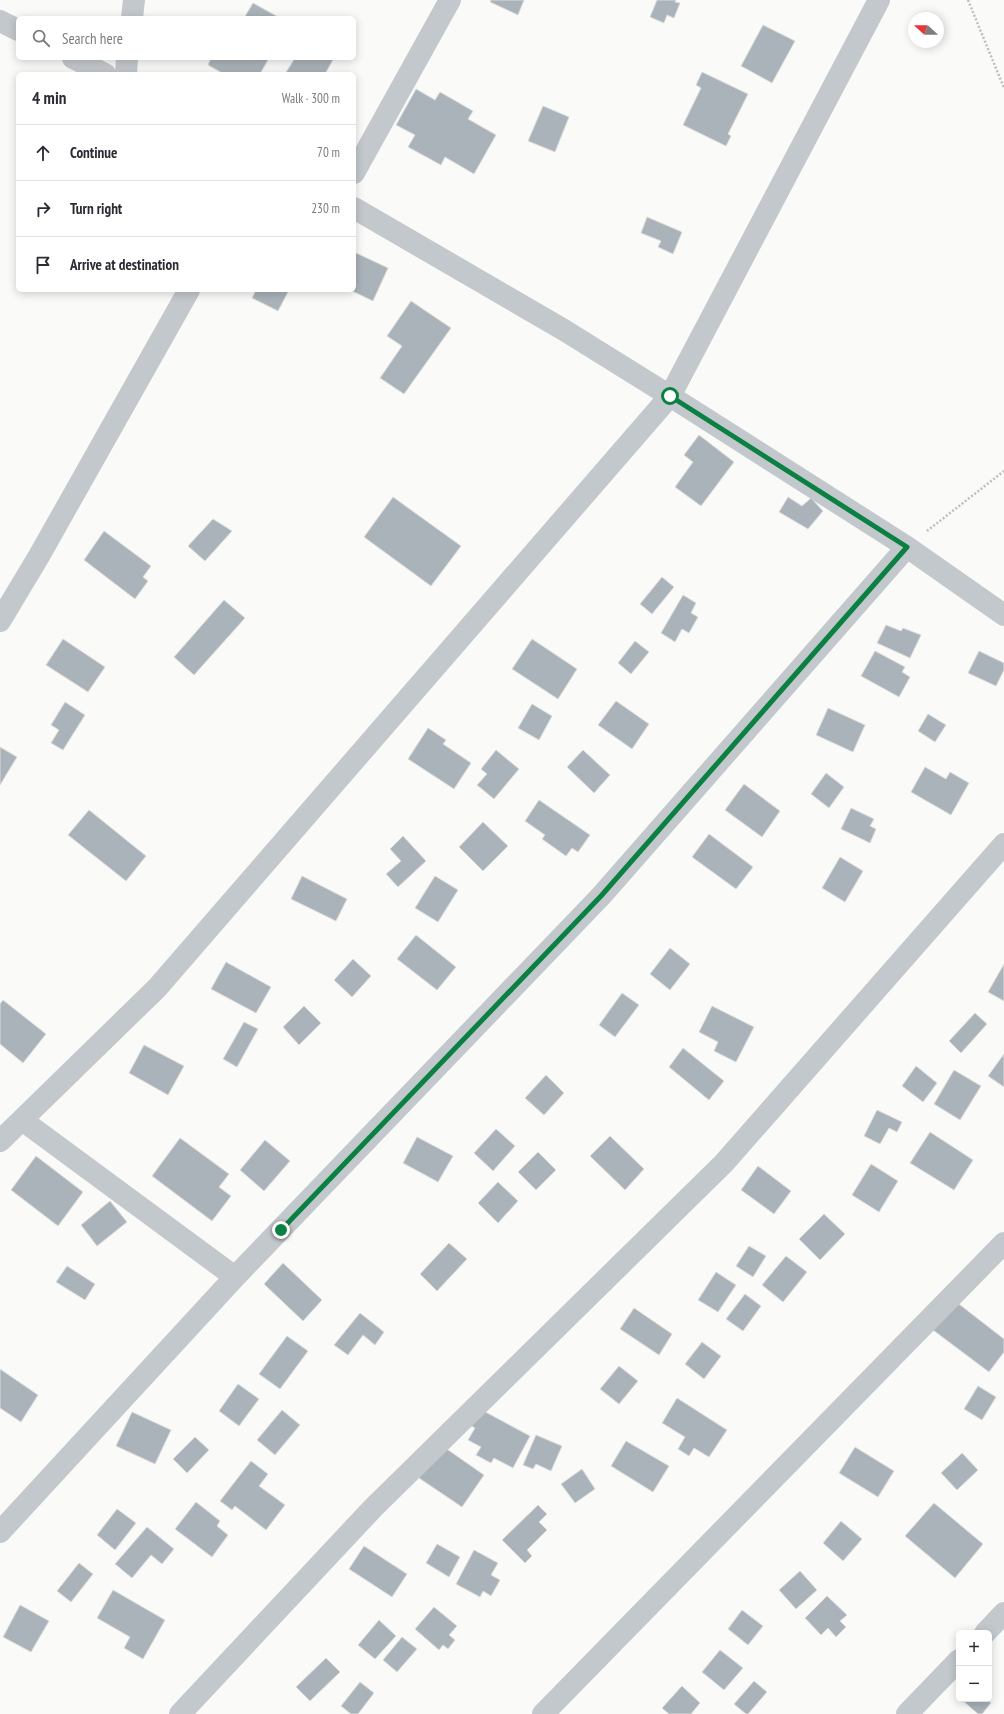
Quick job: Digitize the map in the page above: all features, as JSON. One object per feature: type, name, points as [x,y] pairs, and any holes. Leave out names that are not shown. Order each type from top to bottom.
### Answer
[{"type":"street","points":[[132,16],[134,0]]},
{"type":"street","points":[[356,168],[450,0]]},
{"type":"street","points":[[0,1140],[157,988],[670,396],[878,0]]},
{"type":"street","points":[[0,21],[16,29]]},
{"type":"street","points":[[77,60],[101,72]]},
{"type":"street","points":[[126,72],[127,60]]},
{"type":"street","points":[[356,209],[564,330],[670,396],[907,547],[1004,615]]},
{"type":"street","points":[[0,621],[43,549],[188,292]]},
{"type":"street","points":[[0,1532],[235,1277],[601,896],[907,547]]},
{"type":"street","points":[[180,1714],[373,1508],[724,1163],[1004,844]]},
{"type":"street","points":[[22,1120],[235,1277]]},
{"type":"street","points":[[543,1714],[1004,1243]]},
{"type":"street","points":[[988,1630],[1004,1613]]},
{"type":"street","points":[[907,1714],[956,1663]]},
{"type":"path","points":[[968,0],[1004,88]]},
{"type":"path","points":[[907,547],[1004,471]]},
{"type":"building","points":[[491,0],[524,0],[518,15],[490,2]]},
{"type":"building","points":[[657,0],[676,0],[675,2],[680,3],[674,18],[667,15],[664,23],[650,17]]},
{"type":"building","points":[[253,3],[276,16],[245,16]]},
{"type":"building","points":[[763,25],[795,41],[772,83],[741,66]]},
{"type":"building","points":[[210,60],[268,60],[261,72],[220,72],[208,65]]},
{"type":"building","points":[[294,60],[333,60],[326,72],[286,72]]},
{"type":"building","points":[[702,72],[748,94],[728,134],[731,136],[726,146],[683,125],[701,88],[696,85]]},
{"type":"building","points":[[416,89],[435,100],[440,92],[473,111],[468,119],[496,135],[474,174],[445,157],[441,165],[408,147],[415,135],[396,125]]},
{"type":"building","points":[[543,106],[569,117],[555,152],[528,141]]},
{"type":"building","points":[[647,217],[682,232],[673,254],[658,247],[661,241],[641,233]]},
{"type":"building","points":[[356,253],[388,268],[373,301],[354,292],[356,292]]},
{"type":"building","points":[[255,292],[288,292],[278,311],[252,298]]},
{"type":"building","points":[[411,301],[451,328],[404,394],[380,378],[402,346],[387,336]]},
{"type":"building","points":[[699,435],[734,462],[701,506],[675,487],[693,462],[684,455]]},
{"type":"building","points":[[393,497],[461,546],[431,586],[364,537]]},
{"type":"building","points":[[788,497],[802,506],[811,498],[823,511],[808,529],[779,512]]},
{"type":"building","points":[[213,519],[232,531],[205,561],[188,546]]},
{"type":"building","points":[[104,531],[151,566],[143,577],[148,581],[135,599],[84,560]]},
{"type":"building","points":[[662,577],[674,587],[652,614],[640,604]]},
{"type":"building","points":[[683,595],[696,603],[691,613],[698,617],[689,633],[682,629],[675,642],[661,633]]},
{"type":"building","points":[[224,600],[245,618],[194,675],[174,657]]},
{"type":"building","points":[[886,625],[901,631],[903,628],[921,635],[910,658],[877,643]]},
{"type":"building","points":[[63,639],[105,667],[88,692],[46,665]]},
{"type":"building","points":[[532,639],[577,669],[558,699],[512,669]]},
{"type":"building","points":[[635,641],[649,652],[631,674],[618,663]]},
{"type":"building","points":[[875,651],[905,667],[902,672],[910,677],[899,697],[861,676]]},
{"type":"building","points":[[979,651],[1004,663],[1004,670],[996,686],[968,673]]},
{"type":"building","points":[[616,701],[649,724],[632,749],[598,725]]},
{"type":"building","points":[[65,702],[85,715],[63,750],[51,743],[59,730],[51,725]]},
{"type":"building","points":[[532,704],[552,716],[539,740],[518,728]]},
{"type":"building","points":[[828,708],[865,725],[853,752],[816,735]]},
{"type":"building","points":[[928,714],[946,725],[935,742],[918,731]]},
{"type":"building","points":[[428,728],[446,740],[443,744],[471,763],[454,789],[408,759]]},
{"type":"building","points":[[0,747],[17,757],[0,785]]},
{"type":"building","points":[[496,750],[519,769],[494,799],[477,785],[487,774],[481,769]]},
{"type":"building","points":[[583,750],[610,775],[594,793],[567,767]]},
{"type":"building","points":[[925,767],[946,779],[950,772],[969,783],[951,815],[911,792]]},
{"type":"building","points":[[826,773],[844,787],[829,808],[811,794]]},
{"type":"building","points":[[744,784],[780,811],[762,837],[725,810]]},
{"type":"building","points":[[539,800],[590,835],[578,852],[572,848],[566,856],[542,839],[545,835],[525,821]]},
{"type":"building","points":[[851,808],[874,819],[870,826],[876,829],[870,843],[841,829]]},
{"type":"building","points":[[89,810],[146,856],[126,881],[68,835]]},
{"type":"building","points":[[483,822],[508,846],[483,871],[459,847]]},
{"type":"building","points":[[709,834],[753,867],[736,889],[692,857]]},
{"type":"building","points":[[403,836],[426,861],[398,887],[386,874],[401,861],[390,849]]},
{"type":"building","points":[[840,857],[863,871],[845,902],[822,888]]},
{"type":"building","points":[[302,876],[347,899],[336,921],[291,899]]},
{"type":"building","points":[[435,876],[458,890],[438,922],[415,908]]},
{"type":"building","points":[[416,935],[456,967],[437,990],[397,959]]},
{"type":"building","points":[[670,948],[690,964],[670,990],[650,974]]},
{"type":"building","points":[[353,959],[371,976],[352,997],[334,980]]},
{"type":"building","points":[[226,962],[271,987],[256,1013],[211,989]]},
{"type":"building","points":[[1004,964],[1004,1001],[988,992]]},
{"type":"building","points":[[622,993],[639,1005],[615,1037],[599,1025]]},
{"type":"building","points":[[3,1000],[46,1034],[23,1063],[0,1044],[0,1004]]},
{"type":"building","points":[[304,1006],[321,1023],[299,1045],[283,1027]]},
{"type":"building","points":[[712,1006],[754,1027],[736,1062],[714,1051],[718,1042],[699,1032]]},
{"type":"building","points":[[975,1013],[987,1024],[961,1053],[949,1041]]},
{"type":"building","points":[[244,1022],[258,1029],[237,1067],[223,1059]]},
{"type":"building","points":[[144,1045],[184,1066],[168,1095],[129,1073]]},
{"type":"building","points":[[683,1048],[724,1081],[709,1100],[669,1067]]},
{"type":"building","points":[[1004,1054],[1004,1087],[988,1076]]},
{"type":"building","points":[[916,1066],[937,1083],[923,1102],[902,1086]]},
{"type":"building","points":[[954,1070],[981,1086],[960,1120],[934,1104]]},
{"type":"building","points":[[546,1075],[564,1093],[544,1115],[525,1098]]},
{"type":"building","points":[[877,1110],[902,1122],[897,1132],[889,1128],[880,1144],[864,1136]]},
{"type":"building","points":[[496,1129],[515,1146],[493,1171],[474,1153]]},
{"type":"building","points":[[930,1132],[973,1160],[954,1190],[910,1163]]},
{"type":"building","points":[[610,1136],[644,1169],[625,1190],[590,1156]]},
{"type":"building","points":[[417,1137],[453,1156],[438,1182],[403,1163]]},
{"type":"building","points":[[180,1138],[229,1174],[219,1187],[231,1196],[212,1221],[152,1176]]},
{"type":"building","points":[[265,1140],[290,1161],[264,1191],[240,1170]]},
{"type":"building","points":[[538,1152],[556,1170],[536,1190],[518,1172]]},
{"type":"building","points":[[36,1156],[83,1192],[58,1226],[11,1190]]},
{"type":"building","points":[[871,1164],[898,1181],[879,1212],[852,1195]]},
{"type":"building","points":[[758,1166],[791,1191],[774,1214],[741,1190]]},
{"type":"building","points":[[498,1182],[518,1201],[498,1223],[478,1203]]},
{"type":"building","points":[[110,1201],[127,1222],[97,1246],[81,1225]]},
{"type":"building","points":[[824,1214],[845,1234],[820,1260],[799,1239]]},
{"type":"building","points":[[449,1243],[467,1259],[437,1291],[420,1274]]},
{"type":"building","points":[[749,1246],[766,1256],[753,1277],[736,1266]]},
{"type":"building","points":[[786,1256],[807,1272],[783,1302],[762,1285]]},
{"type":"building","points":[[283,1263],[322,1300],[303,1321],[264,1284]]},
{"type":"building","points":[[67,1266],[95,1284],[85,1300],[56,1282]]},
{"type":"building","points":[[716,1272],[736,1285],[718,1312],[698,1300]]},
{"type":"building","points":[[745,1294],[761,1306],[743,1331],[726,1319]]},
{"type":"building","points":[[955,1301],[1004,1339],[1004,1352],[989,1372],[933,1330]]},
{"type":"building","points":[[634,1308],[672,1334],[659,1355],[620,1329]]},
{"type":"building","points":[[360,1313],[384,1332],[375,1345],[363,1335],[348,1355],[334,1345]]},
{"type":"building","points":[[287,1336],[308,1351],[280,1389],[259,1374]]},
{"type":"building","points":[[702,1342],[721,1356],[704,1379],[685,1364]]},
{"type":"building","points":[[619,1366],[638,1381],[619,1404],[600,1389]]},
{"type":"building","points":[[0,1369],[38,1395],[21,1422],[0,1408]]},
{"type":"building","points":[[238,1384],[259,1399],[239,1426],[219,1411]]},
{"type":"building","points":[[978,1386],[996,1397],[982,1420],[964,1409]]},
{"type":"building","points":[[677,1398],[727,1430],[709,1457],[694,1448],[689,1456],[678,1449],[685,1437],[662,1423]]},
{"type":"building","points":[[478,1408],[530,1436],[513,1468],[494,1458],[491,1463],[476,1455],[481,1447],[468,1440],[475,1428],[468,1424]]},
{"type":"building","points":[[282,1410],[300,1425],[275,1455],[257,1440]]},
{"type":"building","points":[[132,1412],[171,1430],[155,1464],[116,1446]]},
{"type":"building","points":[[536,1435],[562,1446],[551,1471],[536,1464],[533,1469],[523,1465]]},
{"type":"building","points":[[195,1437],[209,1450],[187,1473],[173,1459]]},
{"type":"building","points":[[626,1441],[669,1466],[653,1492],[611,1466]]},
{"type":"building","points":[[441,1445],[484,1475],[462,1507],[419,1478]]},
{"type":"building","points":[[855,1447],[894,1471],[878,1497],[839,1473]]},
{"type":"building","points":[[962,1453],[978,1470],[957,1490],[941,1473]]},
{"type":"building","points":[[251,1461],[268,1474],[259,1486],[285,1505],[266,1530],[235,1506],[232,1510],[220,1501]]},
{"type":"building","points":[[582,1469],[595,1489],[575,1503],[561,1484]]},
{"type":"building","points":[[196,1502],[220,1521],[217,1526],[228,1535],[212,1557],[175,1529]]},
{"type":"building","points":[[934,1503],[983,1544],[955,1578],[905,1536]]},
{"type":"building","points":[[538,1505],[547,1514],[539,1522],[547,1530],[527,1550],[532,1556],[525,1563],[502,1540]]},
{"type":"building","points":[[117,1509],[136,1523],[115,1550],[97,1535]]},
{"type":"building","points":[[841,1521],[862,1539],[843,1561],[823,1543]]},
{"type":"building","points":[[147,1527],[174,1549],[162,1564],[151,1555],[132,1578],[115,1564]]},
{"type":"building","points":[[437,1544],[460,1557],[449,1577],[426,1563]]},
{"type":"building","points":[[364,1546],[407,1574],[392,1597],[349,1569]]},
{"type":"building","points":[[474,1550],[498,1563],[491,1575],[500,1580],[491,1596],[483,1591],[480,1597],[456,1584]]},
{"type":"building","points":[[79,1563],[93,1574],[71,1602],[57,1591]]},
{"type":"building","points":[[800,1571],[817,1590],[796,1609],[779,1590]]},
{"type":"building","points":[[113,1590],[165,1620],[143,1659],[124,1648],[130,1637],[97,1618]]},
{"type":"building","points":[[827,1596],[847,1615],[840,1621],[846,1627],[836,1637],[828,1628],[821,1635],[805,1618]]},
{"type":"building","points":[[20,1605],[49,1621],[31,1652],[3,1637]]},
{"type":"building","points":[[434,1607],[457,1626],[449,1635],[455,1640],[448,1649],[443,1645],[439,1650],[415,1629]]},
{"type":"building","points":[[742,1610],[763,1626],[748,1645],[728,1629]]},
{"type":"building","points":[[379,1620],[396,1636],[375,1659],[358,1645]]},
{"type":"building","points":[[402,1637],[417,1649],[397,1672],[383,1660]]},
{"type":"building","points":[[720,1650],[743,1668],[724,1690],[702,1672]]},
{"type":"building","points":[[326,1658],[340,1672],[310,1701],[296,1687]]},
{"type":"building","points":[[754,1681],[767,1692],[748,1714],[746,1714],[734,1704]]},
{"type":"building","points":[[360,1682],[374,1693],[358,1714],[351,1714],[341,1706]]},
{"type":"building","points":[[682,1686],[700,1703],[691,1714],[669,1714],[662,1708]]},
{"type":"building","points":[[964,1702],[991,1703],[982,1714],[978,1714]]},
{"type":"route","points":[[281,1230],[601,896],[907,547],[670,396]]}]
